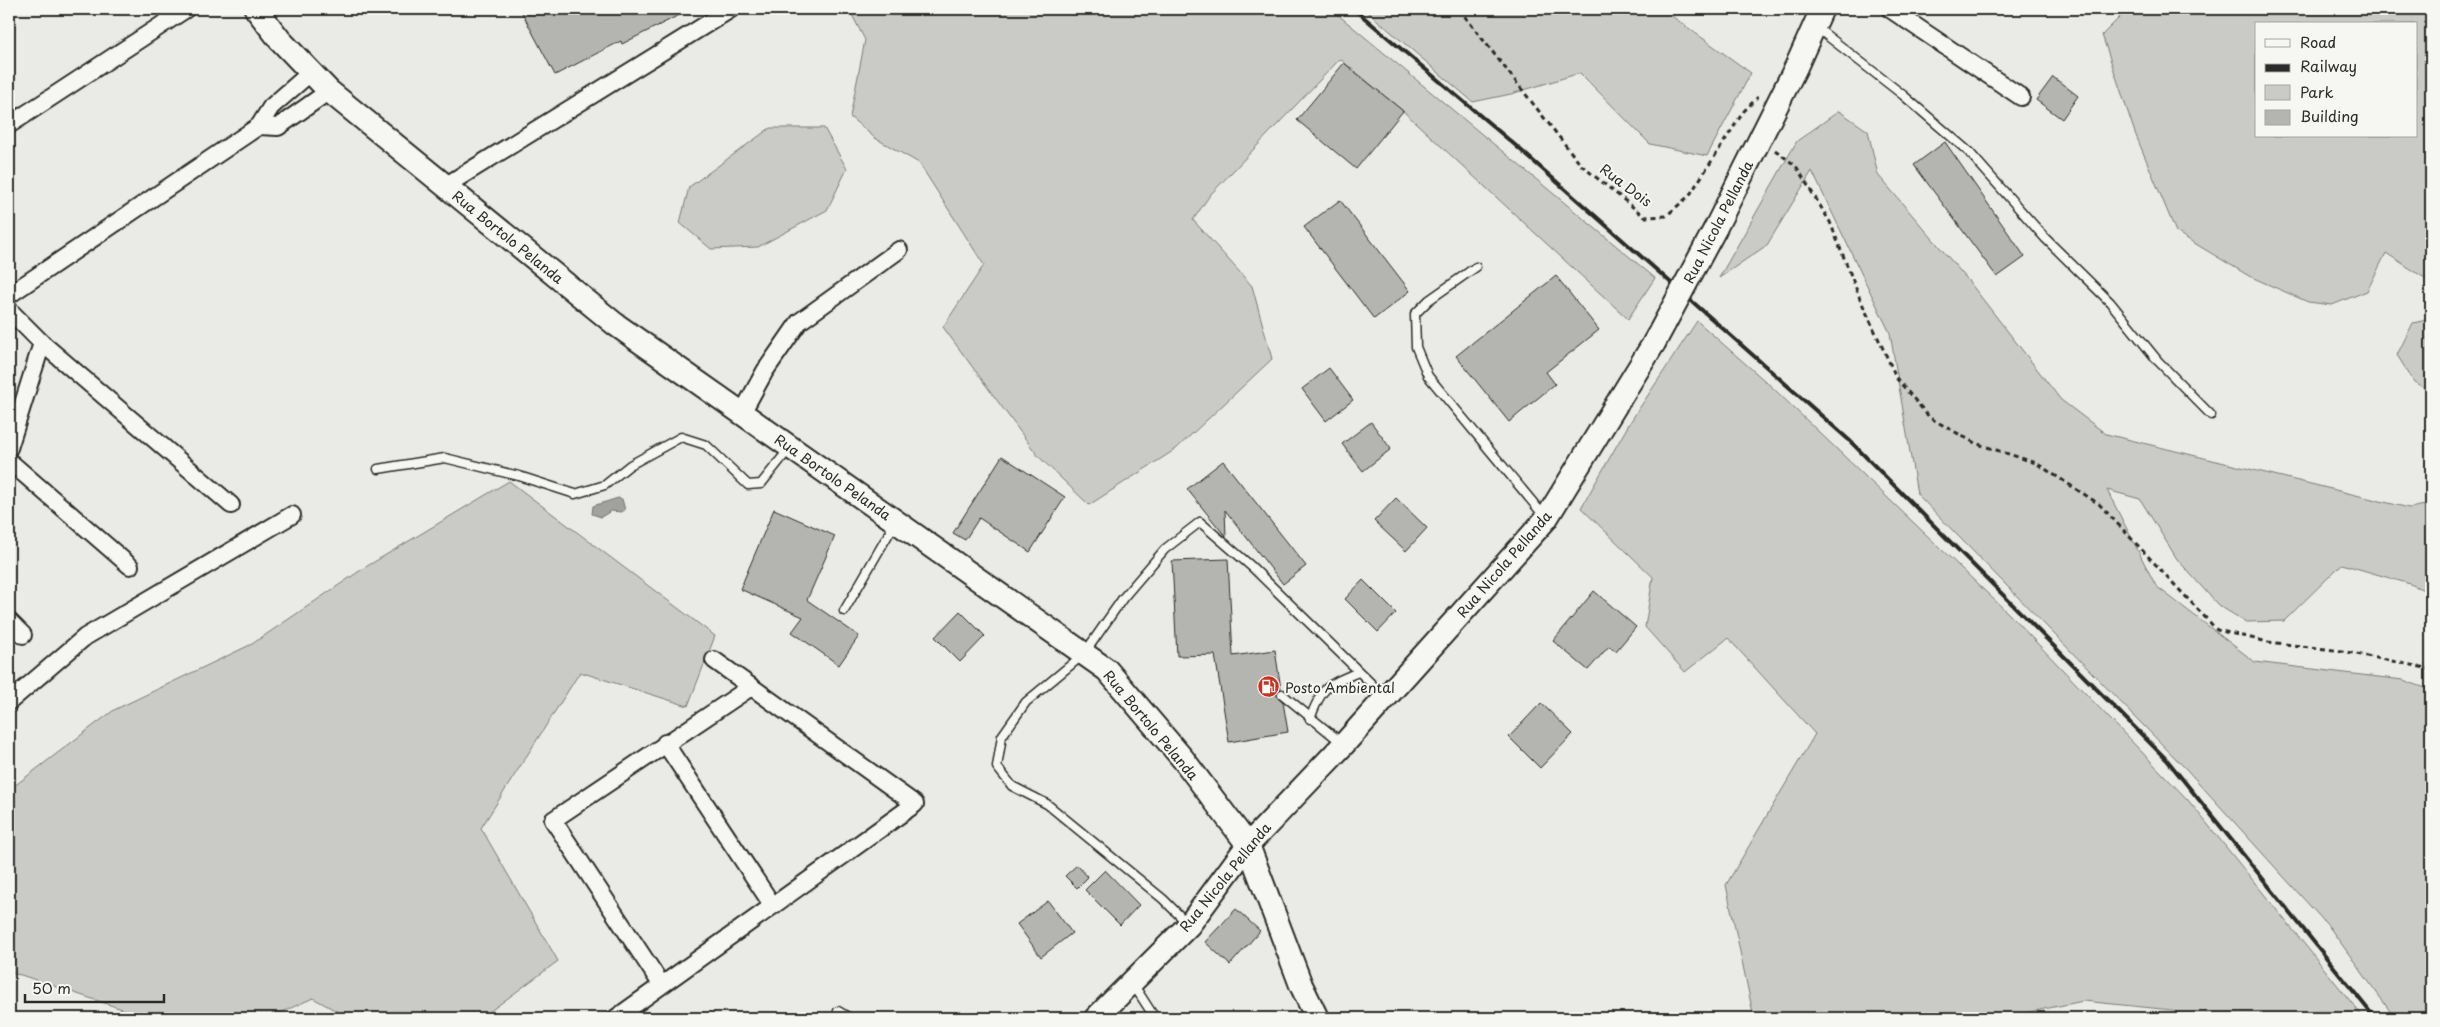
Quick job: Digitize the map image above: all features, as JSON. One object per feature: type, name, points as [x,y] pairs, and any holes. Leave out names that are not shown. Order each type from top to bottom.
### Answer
[{"type":"street","points":[[9,125],[186,9]]},
{"type":"street","name":"Rua Bortolo Pelanda","points":[[256,9],[310,73],[329,91],[615,324],[1107,670],[1158,729],[1248,845],[1301,986],[1317,1018]]},
{"type":"street","points":[[445,186],[731,9]]},
{"type":"street","points":[[1890,9],[2021,97]]},
{"type":"street","name":"Rua Nicola Pellanda","points":[[1096,1018],[1189,925],[1248,845],[1344,744],[1546,519],[1654,343],[1760,140],[1818,17]]},
{"type":"street","points":[[9,295],[259,126],[271,107],[310,73]]},
{"type":"street","points":[[259,126],[278,127],[329,91]]},
{"type":"street","points":[[742,413],[765,371],[799,322],[899,250]]},
{"type":"street","points":[[9,310],[42,343],[231,505]]},
{"type":"street","points":[[9,448],[42,343]]},
{"type":"street","points":[[9,461],[130,566]]},
{"type":"street","points":[[9,702],[85,637],[292,515]]},
{"type":"street","points":[[9,621],[23,635]]},
{"type":"street","points":[[616,1018],[661,984],[916,804],[714,660]]},
{"type":"street","points":[[661,984],[553,820],[751,687]]},
{"type":"street","points":[[665,743],[773,906]]},
{"type":"lane","points":[[1818,17],[1903,96],[1969,152],[2046,239],[2110,302],[2158,361],[2211,415]]},
{"type":"lane","points":[[1476,267],[1429,300],[1415,314],[1416,347],[1428,376],[1546,519]]},
{"type":"lane","points":[[378,469],[445,458],[519,476],[575,494],[605,485],[630,466],[682,437],[706,445],[748,486],[761,484],[791,448]]},
{"type":"lane","points":[[844,610],[896,522]]},
{"type":"lane","points":[[1189,925],[1163,899],[1047,804],[1012,786],[997,766],[1002,736],[1026,702],[1084,654],[1123,598],[1165,549],[1200,522],[1252,567],[1358,672],[1386,697]]},
{"type":"lane","points":[[1310,719],[1318,697],[1328,685],[1358,672]]},
{"type":"lane","points":[[1282,694],[1310,719],[1344,744]]},
{"type":"lane","points":[[1132,982],[1155,1018]]},
{"type":"lane","points":[[838,1011],[850,1018]]},
{"type":"path","name":"Rua Dois","points":[[1458,9],[1581,165],[1645,217],[1666,216],[1689,196],[1744,111],[1763,91]]},
{"type":"path","points":[[1760,140],[1796,166],[1830,222],[1861,301],[1897,379],[1930,418],[1976,443],[2036,463],[2099,504],[2217,630],[2268,642],[2342,651],[2431,669]]},
{"type":"green space","points":[[849,9],[1331,9],[1655,278],[1628,319],[1403,111],[1340,59],[1210,195],[1193,220],[1252,286],[1272,359],[1176,449],[1089,505],[1038,456],[943,327],[984,265],[919,163],[875,138],[850,117],[865,40]]},
{"type":"green space","points":[[1364,9],[1662,9],[1751,73],[1707,156],[1650,144],[1580,73],[1511,94],[1473,102]]},
{"type":"green space","points":[[2128,9],[2431,9],[2431,282],[2386,253],[2367,291],[2332,305],[2308,302],[2249,276],[2176,232],[2135,133],[2102,35]]},
{"type":"green space","points":[[1839,111],[1868,131],[1878,175],[1967,279],[2061,400],[2106,434],[2409,508],[2431,504],[2431,593],[2410,584],[2342,564],[2284,621],[2246,622],[2218,605],[2177,559],[2140,499],[2107,490],[2156,586],[2255,662],[2403,680],[2431,690],[2431,1018],[2395,1018],[2330,928],[2188,771],[1917,494],[1890,333],[1812,171],[1767,245],[1719,278],[1797,141]]},
{"type":"green space","points":[[770,128],[824,128],[847,169],[827,210],[758,247],[711,249],[680,223],[689,187]]},
{"type":"green space","points":[[2431,319],[2431,392],[2414,382],[2397,355],[2413,323]]},
{"type":"green space","points":[[1697,321],[1773,388],[2009,614],[2188,800],[2364,1018],[2189,1018],[2172,1010],[2083,1001],[2001,1018],[1754,1018],[1726,885],[1815,734],[1728,638],[1685,672],[1645,627],[1653,577],[1581,508],[1629,424]]},
{"type":"green space","points":[[509,481],[715,636],[688,706],[580,672],[481,828],[558,961],[481,1018],[349,1018],[313,998],[271,1017],[164,1018],[134,1013],[21,975],[9,973],[9,790],[114,710],[252,644],[364,568]]},
{"type":"shaded area","points":[[618,498],[622,499],[625,510],[621,512],[611,511],[601,517],[592,514],[593,506]]},
{"type":"building","points":[[520,9],[691,9],[622,44],[621,41],[555,75]]},
{"type":"building","points":[[1344,63],[1403,111],[1356,169],[1297,120]]},
{"type":"building","points":[[2053,77],[2078,96],[2062,119],[2036,100]]},
{"type":"building","points":[[1945,142],[2025,257],[1997,277],[1914,165]]},
{"type":"building","points":[[1340,200],[1410,291],[1374,319],[1304,227]]},
{"type":"building","points":[[1556,276],[1599,330],[1546,372],[1555,384],[1509,422],[1456,356]]},
{"type":"building","points":[[1329,368],[1353,400],[1326,421],[1302,389]]},
{"type":"building","points":[[1371,422],[1391,449],[1363,471],[1342,444]]},
{"type":"building","points":[[1002,456],[1065,497],[1030,552],[979,518],[965,540],[953,533]]},
{"type":"building","points":[[1223,461],[1306,566],[1283,584],[1225,510],[1226,537],[1187,489]]},
{"type":"building","points":[[1396,498],[1427,528],[1406,551],[1374,521]]},
{"type":"building","points":[[774,509],[835,536],[807,600],[859,636],[839,665],[792,632],[803,617],[740,589]]},
{"type":"building","points":[[1228,559],[1233,656],[1275,650],[1281,689],[1277,691],[1277,696],[1283,702],[1288,732],[1229,742],[1215,655],[1177,656],[1172,561]]},
{"type":"building","points":[[1363,580],[1396,613],[1378,632],[1345,599]]},
{"type":"building","points":[[1594,591],[1636,627],[1616,651],[1609,646],[1588,670],[1553,641]]},
{"type":"building","points":[[960,611],[985,636],[960,662],[935,637]]},
{"type":"building","points":[[1541,703],[1573,734],[1540,768],[1509,737]]},
{"type":"building","points":[[1077,865],[1088,877],[1077,888],[1065,876]]},
{"type":"building","points":[[1105,870],[1139,905],[1120,925],[1085,890]]},
{"type":"building","points":[[1048,901],[1072,933],[1041,957],[1017,924]]},
{"type":"building","points":[[1236,909],[1260,931],[1230,965],[1205,942]]},
{"type":"railway","points":[[1354,9],[1515,145],[1849,440],[2167,760],[2375,1018]]},
{"type":"place","name":"Posto Ambiental","points":[[1269,687]]}]
